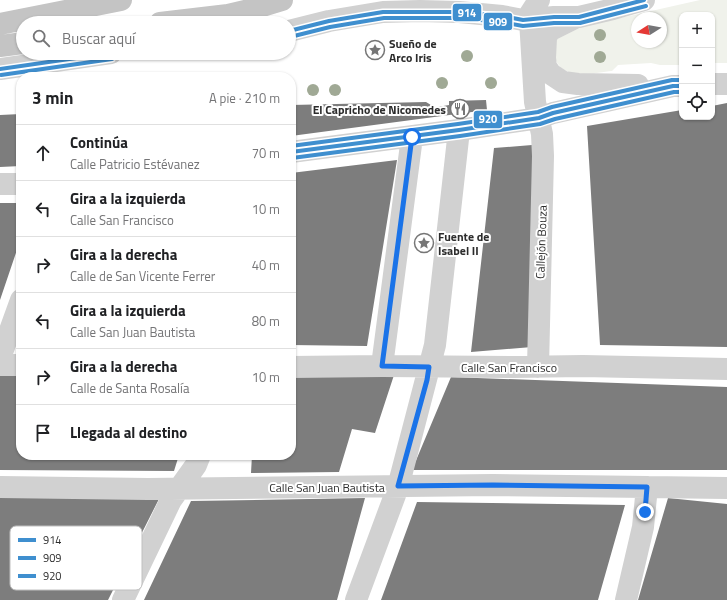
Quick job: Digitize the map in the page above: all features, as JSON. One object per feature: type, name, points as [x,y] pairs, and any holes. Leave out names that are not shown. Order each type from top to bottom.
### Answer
[{"type":"main road","points":[[40,16],[121,0]]},
{"type":"main road","points":[[220,16],[250,10],[282,0]]},
{"type":"main road","points":[[0,24],[16,21]]},
{"type":"main road","points":[[0,46],[16,44]]},
{"type":"street","points":[[530,20],[530,14],[539,0]]},
{"type":"street","points":[[644,0],[579,17],[549,31],[546,38],[546,67],[551,74],[563,82],[578,84],[677,86]]},
{"type":"street","points":[[296,29],[329,21],[383,12],[459,12],[502,16],[522,20],[554,17],[579,17]]},
{"type":"street","name":"Callejón Bouza","points":[[530,20],[535,102],[542,134],[543,156],[538,367]]},
{"type":"street","points":[[0,70],[65,60]]},
{"type":"street","points":[[715,84],[727,84]]},
{"type":"street","points":[[296,151],[412,137],[538,118],[553,113],[677,86]]},
{"type":"street","points":[[356,600],[398,486],[426,385],[435,346],[459,130]]},
{"type":"street","points":[[382,366],[412,137]]},
{"type":"street","points":[[0,184],[16,184]]},
{"type":"street","points":[[0,358],[16,314]]},
{"type":"street","points":[[0,365],[16,365]]},
{"type":"street","name":"Calle San Francisco","points":[[296,367],[590,366],[727,369]]},
{"type":"street","points":[[142,560],[164,513],[198,460]]},
{"type":"street","name":"Calle San Juan Bautista","points":[[0,487],[180,488],[493,485],[727,488]]},
{"type":"street","points":[[626,600],[640,540],[647,487]]},
{"type":"street","points":[[123,600],[128,590]]},
{"type":"shaded area","points":[[700,0],[727,0],[727,63],[715,63],[715,12],[679,12],[679,65],[660,65],[651,63],[618,65],[612,71],[577,74],[562,68],[557,62],[554,53],[558,32],[631,16],[631,48],[667,48],[667,12],[647,12]]},
{"type":"building","points":[[486,100],[487,110],[296,135],[296,105],[426,102],[431,105],[432,108],[449,105],[449,101]]},
{"type":"building","points":[[727,103],[727,347],[600,345],[587,126],[679,111],[679,120],[715,120],[715,105]]},
{"type":"building","points":[[16,114],[16,166],[0,167],[0,115]]},
{"type":"building","points":[[532,145],[532,347],[471,352],[494,148]]},
{"type":"building","points":[[397,160],[367,346],[296,345],[296,172]]},
{"type":"building","points":[[0,203],[16,203],[16,253],[0,300]]},
{"type":"building","points":[[296,371],[395,372],[375,433],[352,429],[339,472],[251,473],[252,460],[296,460]]},
{"type":"building","points":[[0,374],[16,374],[16,460],[177,460],[174,471],[0,470]]},
{"type":"building","points":[[451,377],[727,387],[727,470],[412,470]]},
{"type":"building","points":[[0,494],[161,495],[142,533],[142,526],[10,526],[10,590],[113,590],[108,600],[0,600]]},
{"type":"building","points":[[365,498],[337,600],[144,600],[191,501]]},
{"type":"building","points":[[668,498],[727,504],[727,600],[638,600]]},
{"type":"building","points":[[417,502],[625,505],[598,600],[381,600]]},
{"type":"transit line","name":"914","points":[[296,29],[329,21],[383,12],[459,12],[502,16],[523,20],[554,17],[579,17],[644,0]]},
{"type":"transit line","name":"909","points":[[296,36],[330,27],[384,18],[459,18],[501,22],[523,26],[554,23],[580,23],[646,6]]},
{"type":"transit line","name":"914","points":[[0,69],[62,60]]},
{"type":"transit line","name":"909","points":[[22,72],[105,60]]},
{"type":"transit line","name":"909","points":[[1,75],[16,73]]},
{"type":"transit line","name":"920","points":[[296,145],[538,112],[552,107],[672,80],[679,80]]},
{"type":"transit line","name":"914","points":[[296,151],[539,118],[553,113],[673,86],[679,86]]},
{"type":"transit line","name":"909","points":[[296,157],[540,124],[555,119],[679,92]]},
{"type":"place","name":"Sueño de Arco Iris","points":[[375,50]]},
{"type":"place","name":"El Capricho de Nicomedes","points":[[460,109]]},
{"type":"place","name":"Fuente de Isabel II","points":[[424,243]]},
{"type":"route","points":[[412,137],[382,366],[429,367],[427,380],[398,486],[493,485],[647,487],[645,512]]}]
